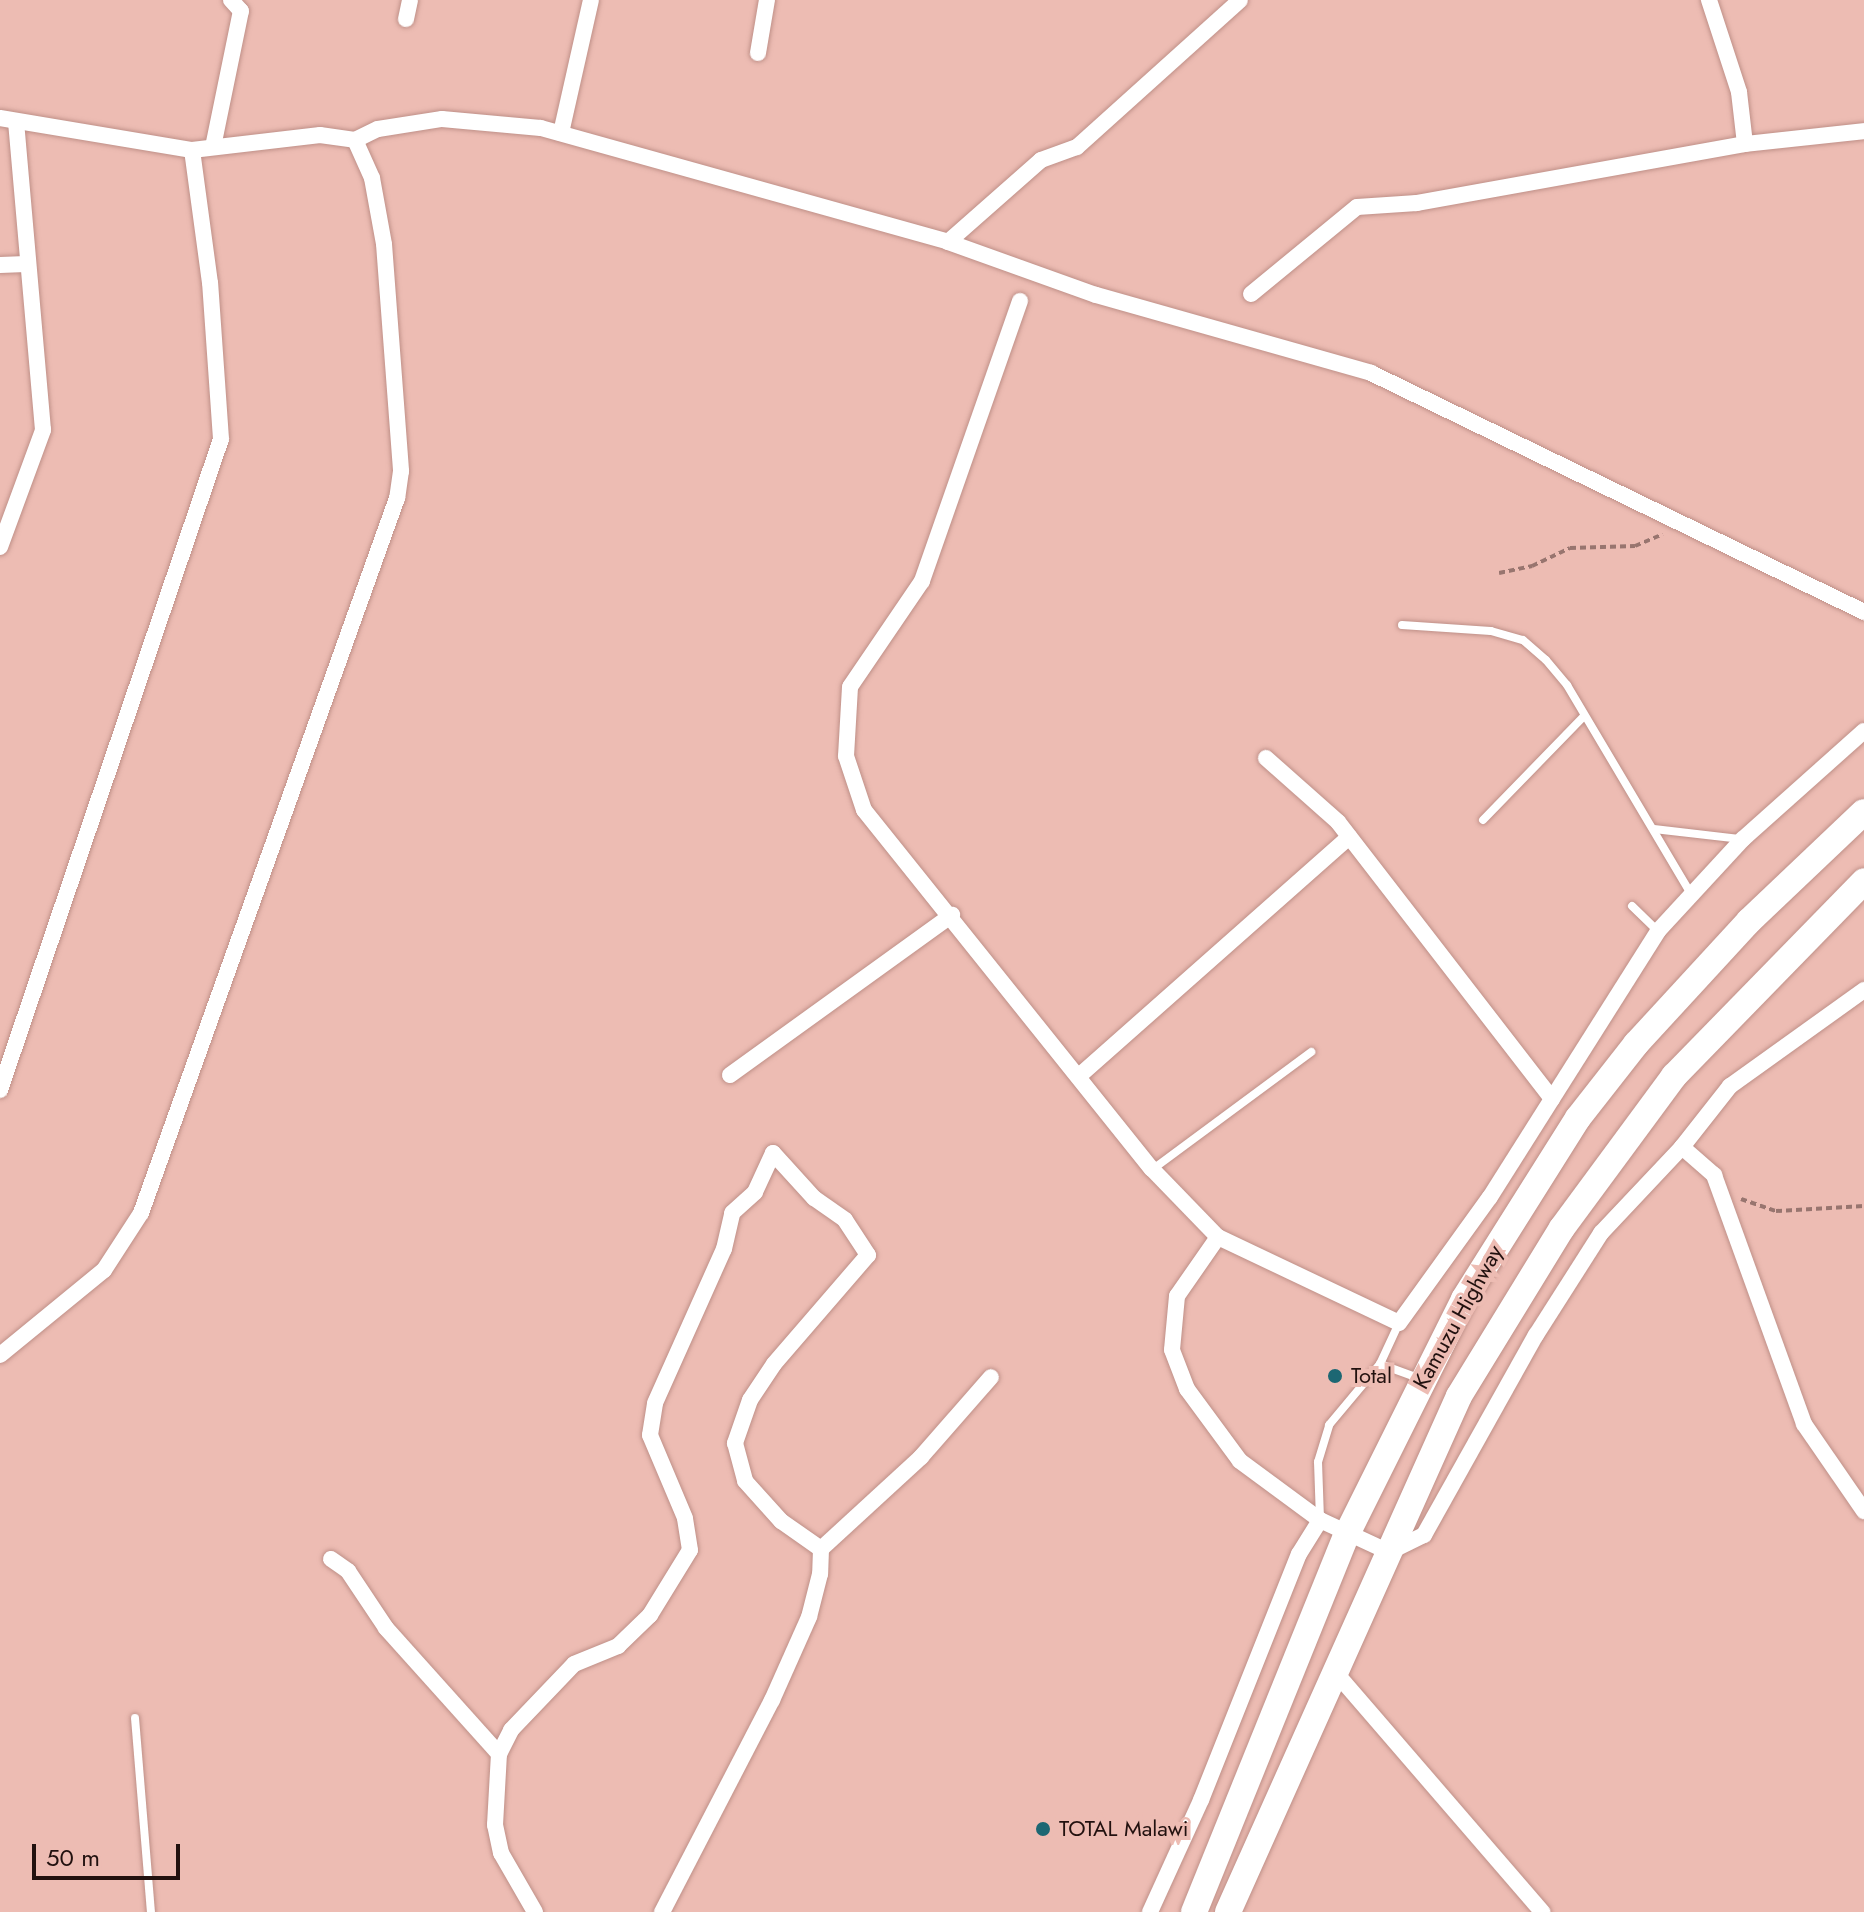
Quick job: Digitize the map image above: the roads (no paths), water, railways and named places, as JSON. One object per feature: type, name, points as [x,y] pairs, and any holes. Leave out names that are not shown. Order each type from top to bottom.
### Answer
[{"type":"highway","name":"Kamuzu Highway","points":[[1194,1912],[1346,1536],[1464,1299],[1578,1118],[1689,982],[1864,812]]},
{"type":"highway","name":"Kamuzu Highway","points":[[1228,1912],[1459,1396],[1562,1228],[1619,1146],[1727,1018],[1864,881]]},
{"type":"street","points":[[213,147],[241,11],[231,0]]},
{"type":"street","points":[[406,19],[410,0]]},
{"type":"street","points":[[561,133],[591,0]]},
{"type":"street","points":[[758,53],[767,0]]},
{"type":"street","points":[[948,242],[1041,160],[1077,147],[1240,0]]},
{"type":"street","points":[[1709,0],[1735,78],[1745,144]]},
{"type":"street","points":[[0,547],[43,430],[8,119],[192,150],[320,135],[355,140],[378,129],[460,118],[561,133],[948,242],[1096,295],[1394,381],[1864,612]]},
{"type":"street","points":[[1251,294],[1357,207],[1417,203],[1745,144],[1864,131]]},
{"type":"street","points":[[0,1355],[104,1270],[141,1213],[397,498],[401,452],[384,244],[372,178],[355,140]]},
{"type":"street","points":[[0,1090],[221,439],[210,283],[192,150]]},
{"type":"street","points":[[0,265],[26,264]]},
{"type":"street","points":[[1020,301],[922,581],[850,687],[846,756],[864,810],[952,915],[1152,1169],[1218,1237],[1399,1323],[1490,1197],[1658,931],[1743,839],[1864,731]]},
{"type":"street","points":[[1266,758],[1349,837],[1552,1099]]},
{"type":"street","points":[[1079,1076],[1349,837]]},
{"type":"street","points":[[730,1075],[952,915]]},
{"type":"street","points":[[1218,1237],[1177,1296],[1172,1350],[1187,1389],[1240,1461],[1346,1536],[1389,1552],[1424,1535],[1601,1233],[1682,1147],[1730,1086],[1864,990]]},
{"type":"street","points":[[1682,1147],[1707,1166],[1721,1192],[1804,1424],[1864,1511]]},
{"type":"street","points":[[535,1912],[501,1853],[495,1825],[499,1754],[511,1730],[574,1664],[618,1646],[650,1615],[690,1550],[685,1518],[650,1435],[655,1403],[724,1249],[732,1213],[755,1192],[773,1153],[814,1198],[845,1220],[868,1255],[774,1364],[750,1400],[735,1443],[745,1481],[781,1521],[821,1549]]},
{"type":"street","points":[[662,1912],[779,1686],[809,1617],[821,1549],[921,1457],[991,1377]]},
{"type":"street","points":[[1150,1912],[1201,1800],[1299,1554],[1320,1520]]},
{"type":"street","points":[[331,1559],[348,1571],[386,1628],[499,1754]]},
{"type":"street","points":[[1336,1673],[1542,1912]]},
{"type":"lane","points":[[1402,625],[1491,631],[1523,640],[1567,685],[1691,894]]},
{"type":"lane","points":[[1483,820],[1584,716]]},
{"type":"lane","points":[[1654,829],[1743,839]]},
{"type":"lane","points":[[1632,906],[1658,931]]},
{"type":"lane","points":[[1152,1169],[1311,1052]]},
{"type":"lane","points":[[1320,1520],[1321,1444],[1336,1415],[1380,1364],[1399,1323]]},
{"type":"lane","points":[[1380,1364],[1423,1380]]},
{"type":"lane","points":[[135,1718],[151,1912]]},
{"type":"place","name":"Total","points":[[1335,1376]]},
{"type":"place","name":"TOTAL Malawi","points":[[1043,1829]]}]
